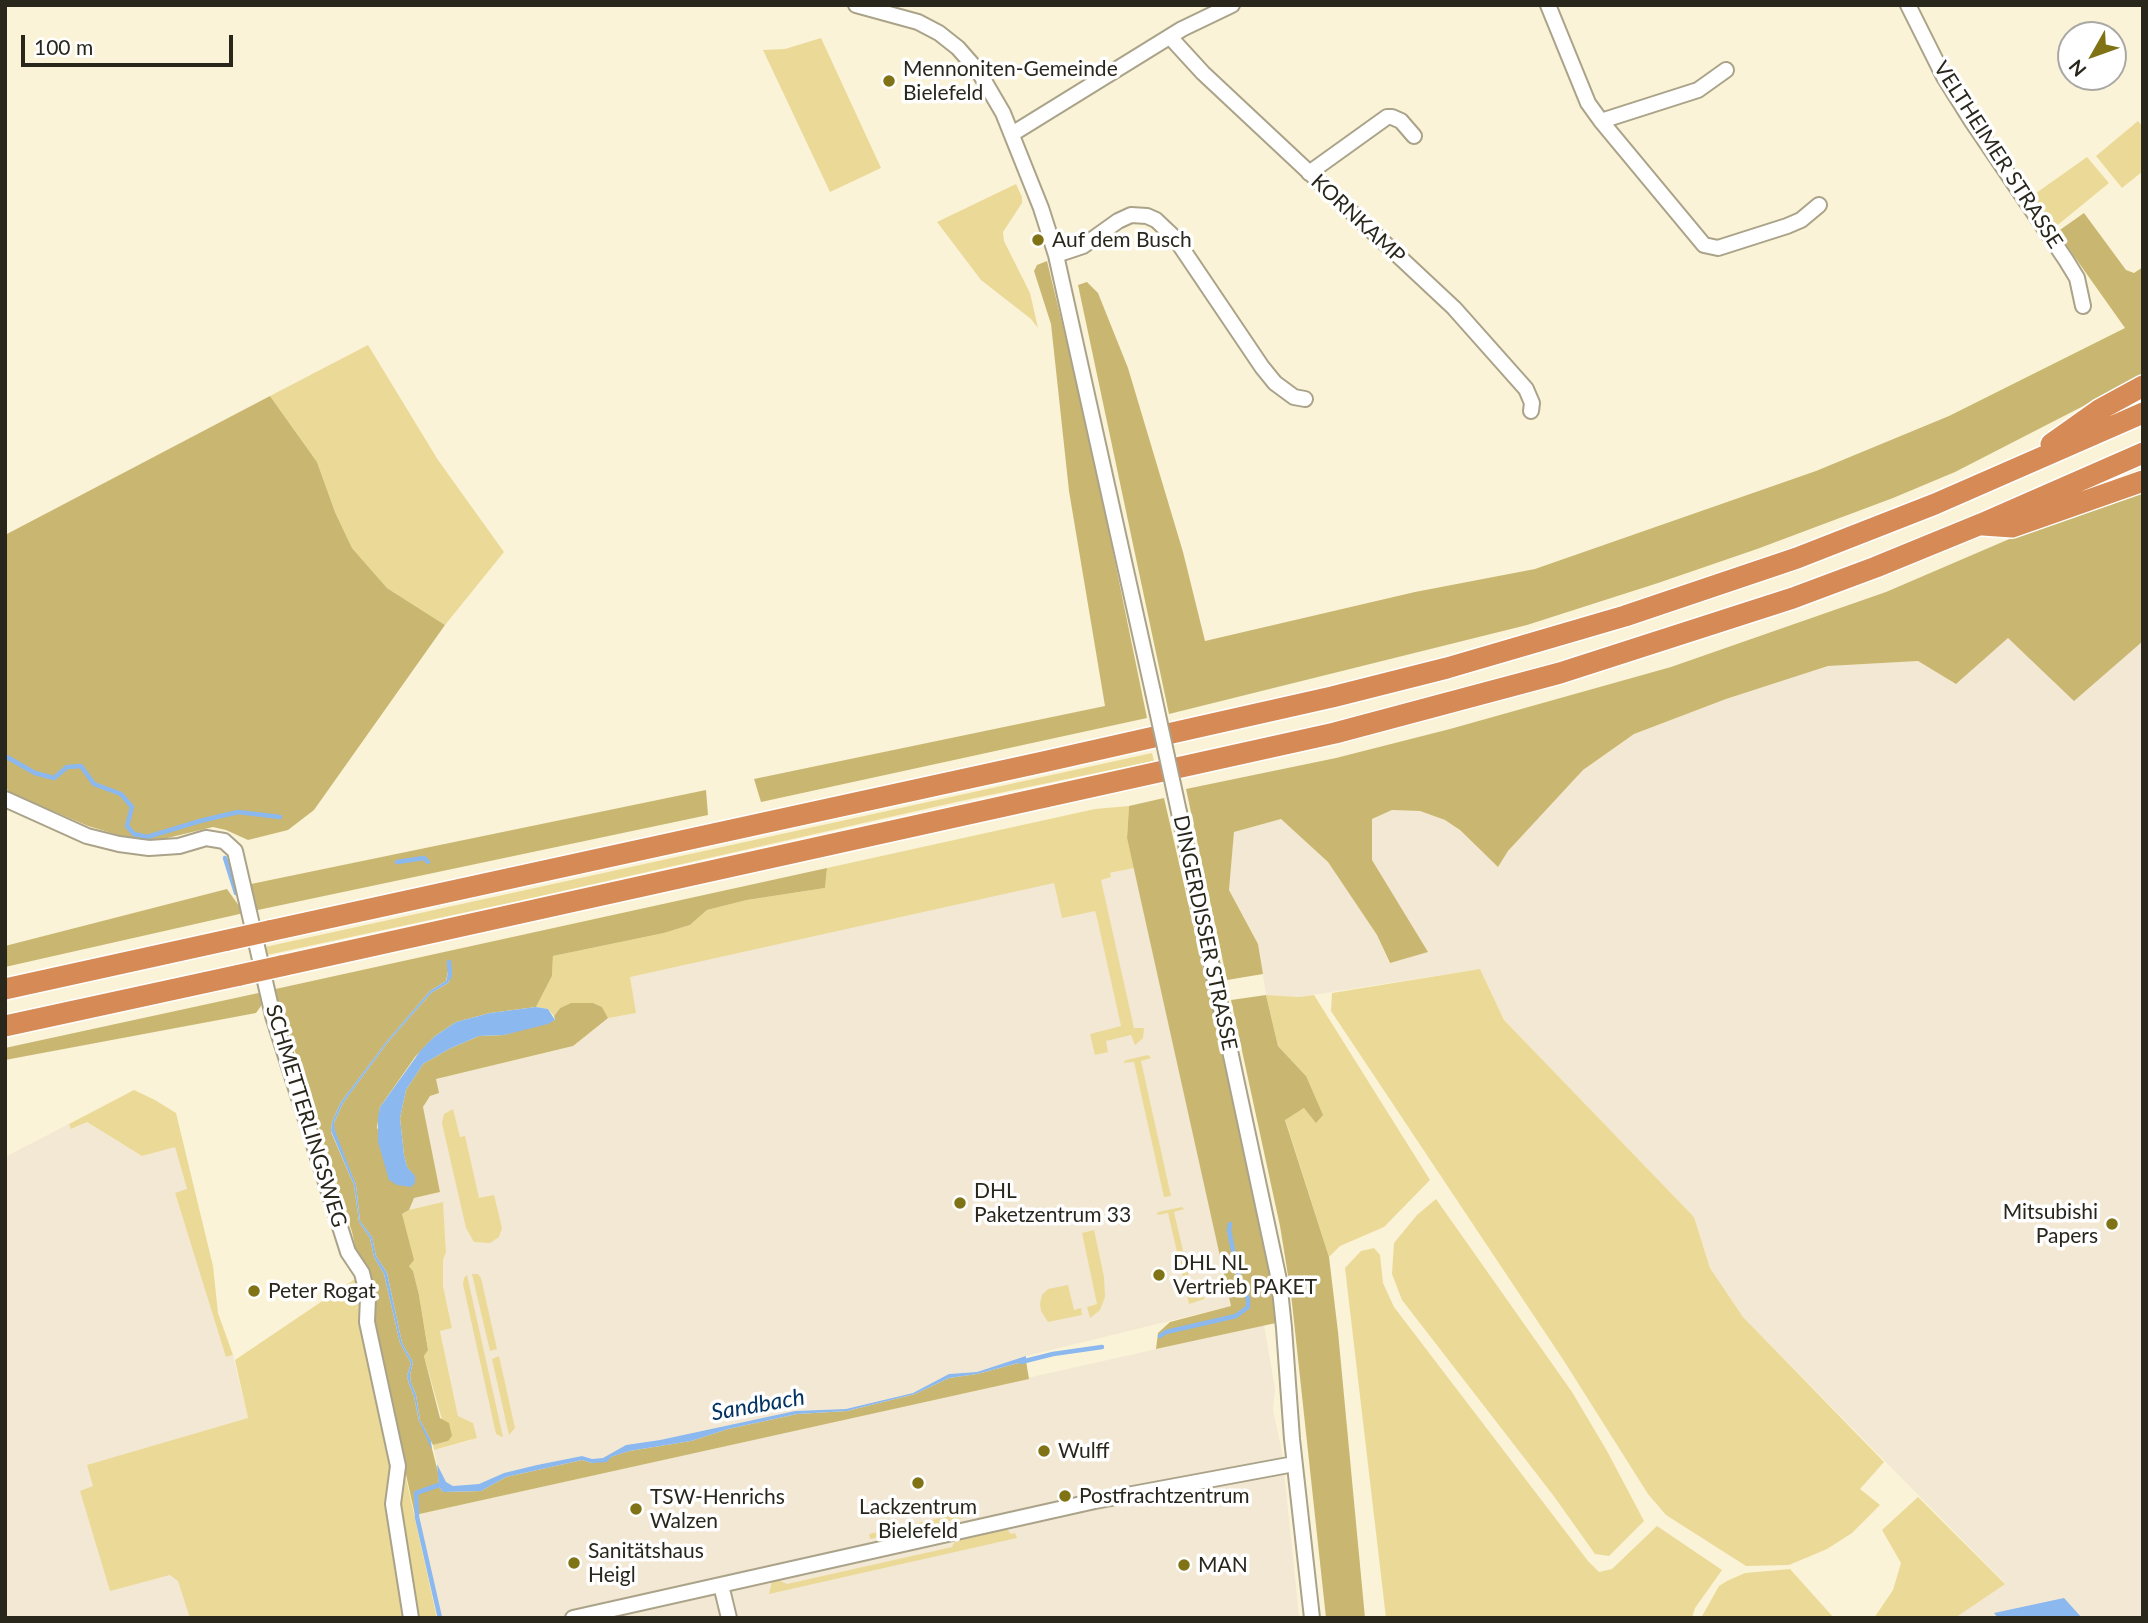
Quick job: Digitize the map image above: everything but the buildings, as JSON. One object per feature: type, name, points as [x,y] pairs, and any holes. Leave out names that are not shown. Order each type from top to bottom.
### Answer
[{"type":"highway","points":[[2012,471],[2099,410],[2143,386]]},
{"type":"highway","points":[[5,989],[1044,762],[1332,697],[1447,668],[1625,616],[1797,558],[2012,471],[2143,413]]},
{"type":"highway","points":[[5,1026],[1371,725],[1560,673],[1852,576],[1981,524],[2143,453]]},
{"type":"highway","points":[[1981,524],[2012,527],[2143,481]]},
{"type":"street","name":"DINGERDISSER STRASSE","points":[[856,5],[918,22],[939,33],[958,48],[989,85],[1013,134],[1046,220],[1056,255],[1279,1280],[1294,1464],[1312,1618]]},
{"type":"street","points":[[1013,134],[1170,37],[1232,5]]},
{"type":"street","points":[[1548,5],[1588,103],[1696,237],[1711,248],[1718,248],[1795,224],[1819,205]]},
{"type":"street","name":"VELTHEIMER STRASSE","points":[[1908,5],[1970,120],[2077,278],[2083,306]]},
{"type":"street","name":"KORNKAMP","points":[[1170,37],[1190,61],[1454,308],[1526,388],[1530,396],[1531,411]]},
{"type":"street","points":[[1601,121],[1698,90],[1726,70]]},
{"type":"street","points":[[1309,173],[1387,117],[1401,121],[1414,136]]},
{"type":"street","points":[[1056,255],[1083,246],[1131,215],[1147,216],[1156,220],[1175,238],[1275,383],[1294,397],[1305,399]]},
{"type":"street","name":"SCHMETTERLINGSWEG","points":[[5,799],[87,836],[119,845],[149,848],[179,846],[206,838],[224,841],[235,851],[273,1016],[348,1252],[362,1273],[368,1297],[367,1322],[398,1466],[393,1504],[411,1618]]},
{"type":"street","points":[[573,1618],[1095,1501],[1294,1464]]},
{"type":"street","points":[[721,1585],[729,1618]]},
{"type":"shaded area","points":[[821,38],[881,168],[830,192],[763,50],[785,49]]},
{"type":"shaded area","points":[[2138,121],[2143,127],[2143,171],[2122,188],[2096,156]]},
{"type":"shaded area","points":[[2087,157],[2109,183],[2054,228],[2032,196]]},
{"type":"shaded area","points":[[1016,184],[1022,203],[1003,232],[1004,241],[1030,293],[1038,328],[1031,319],[981,280],[937,222]]},
{"type":"shaded area","points":[[2084,213],[2126,270],[2134,273],[2143,267],[2143,373],[2097,399],[1955,472],[1893,498],[1658,583],[1527,625],[1169,714],[1078,285],[1087,282],[1098,293],[1128,368],[1183,552],[1205,641],[1415,592],[1535,569],[1816,471],[1949,416],[2125,328],[2057,232]]},
{"type":"shaded area","points":[[1047,261],[1088,430],[1147,718],[761,802],[754,779],[1105,706],[1069,491],[1051,324],[1034,271],[1037,265]]},
{"type":"shaded area","points":[[368,345],[438,460],[504,552],[445,625],[387,588],[352,548],[335,512],[317,462],[270,396]]},
{"type":"shaded area","points":[[270,396],[317,462],[335,512],[352,548],[387,588],[445,625],[314,810],[288,830],[248,840],[213,827],[155,841],[128,838],[88,826],[8,792],[5,782],[5,535]]},
{"type":"shaded area","points":[[2143,493],[2143,641],[2074,701],[2008,638],[1956,684],[1918,661],[1828,666],[1726,699],[1634,734],[1583,770],[1508,851],[1498,867],[1460,830],[1445,820],[1420,811],[1392,810],[1372,819],[1372,860],[1428,952],[1390,963],[1377,935],[1328,862],[1281,819],[1234,832],[1229,890],[1258,944],[1263,974],[1227,980],[1186,789],[1336,758],[1671,667],[1886,592],[2021,534]]},
{"type":"shaded area","points":[[2007,637],[2129,651],[2143,641],[2143,1618],[1955,1618],[2005,1583],[1743,1317],[1710,1268],[1694,1217],[1504,1020],[1480,969],[1299,997],[1266,995],[1258,944],[1229,890],[1234,832],[1281,819],[1328,862],[1377,935],[1389,963],[1427,952],[1372,860],[1371,819],[1392,810],[1420,811],[1445,820],[1460,830],[1498,867],[1508,851],[1583,770],[1634,734],[1726,699],[1828,666],[1918,661],[1956,684]]},
{"type":"shaded area","points":[[1152,753],[1154,761],[961,801],[523,900],[267,955],[265,947]]},
{"type":"shaded area","points":[[706,790],[708,815],[253,911],[251,884]]},
{"type":"shaded area","points":[[1164,798],[1261,1220],[1276,1323],[1156,1349],[1158,1333],[1170,1322],[1231,1306],[1127,838],[1129,806]]},
{"type":"shaded area","points":[[1129,806],[1127,838],[1134,868],[1110,873],[1111,877],[1101,880],[1134,1028],[1144,1028],[1143,1038],[1135,1045],[1131,1035],[1106,1041],[1108,1052],[1095,1055],[1090,1034],[1121,1026],[1097,918],[1095,911],[1062,918],[1054,883],[630,977],[636,1013],[608,1018],[602,1007],[593,1003],[571,1003],[560,1008],[554,1016],[548,1009],[536,1007],[552,976],[553,956],[664,933],[690,925],[707,910],[747,900],[825,888],[827,868],[1095,809]]},
{"type":"shaded area","points":[[1091,850],[1097,876],[1134,868],[1231,1306],[1026,1356],[977,1372],[949,1374],[913,1393],[846,1409],[795,1411],[626,1445],[604,1458],[582,1456],[537,1465],[504,1473],[479,1484],[453,1486],[446,1482],[439,1471],[434,1450],[472,1440],[473,1423],[458,1416],[440,1330],[452,1327],[443,1286],[443,1260],[446,1252],[443,1203],[409,1210],[414,1198],[440,1192],[422,1111],[427,1099],[433,1094],[435,1079],[573,1046],[559,982]]},
{"type":"shaded area","points":[[827,868],[825,888],[747,900],[707,910],[690,925],[664,933],[553,956],[552,976],[536,1007],[490,1013],[456,1022],[435,1036],[415,1057],[380,1107],[377,1128],[407,1167],[400,1118],[406,1090],[423,1064],[479,1036],[504,1035],[555,1020],[554,1016],[560,1008],[571,1003],[593,1003],[602,1007],[608,1018],[573,1046],[436,1079],[439,1093],[430,1096],[423,1107],[440,1192],[414,1198],[409,1210],[402,1214],[414,1260],[409,1266],[413,1271],[419,1295],[428,1350],[424,1356],[440,1418],[449,1423],[452,1436],[448,1441],[433,1445],[420,1420],[410,1375],[413,1362],[402,1343],[387,1273],[376,1256],[372,1237],[360,1221],[356,1185],[334,1131],[334,1123],[343,1103],[388,1042],[431,993],[448,983],[452,974],[450,962],[446,981],[430,991],[387,1041],[341,1102],[332,1122],[331,1132],[354,1185],[359,1222],[370,1238],[374,1257],[384,1274],[400,1343],[411,1363],[407,1376],[419,1421],[430,1441],[439,1487],[443,1492],[481,1491],[506,1477],[582,1460],[592,1463],[629,1451],[691,1441],[728,1429],[797,1414],[847,1411],[915,1394],[949,1378],[977,1374],[1026,1361],[1029,1379],[415,1515],[352,1232],[281,1007],[271,990]]},
{"type":"shaded area","points":[[227,889],[244,913],[5,967],[5,946]]},
{"type":"shaded area","points":[[1480,969],[1504,1020],[1694,1217],[1710,1268],[1743,1317],[1884,1462],[1860,1489],[1880,1505],[1852,1533],[1827,1549],[1789,1565],[1746,1566],[1666,1515],[1648,1494],[1564,1361],[1331,1011],[1332,993]]},
{"type":"shaded area","points":[[263,992],[261,1006],[256,1013],[5,1060],[5,1048]]},
{"type":"shaded area","points":[[1266,995],[1314,995],[1430,1180],[1384,1227],[1340,1246],[1329,1257],[1285,1119],[1304,1108],[1306,1076],[1278,1046]]},
{"type":"shaded area","points":[[1266,995],[1278,1046],[1306,1076],[1323,1115],[1316,1123],[1304,1108],[1285,1120],[1329,1257],[1365,1618],[1326,1618],[1291,1294],[1280,1226],[1231,1000]]},
{"type":"shaded area","points":[[1148,1055],[1151,1058],[1141,1061],[1171,1196],[1164,1197],[1134,1062],[1123,1063]]},
{"type":"shaded area","points":[[134,1090],[176,1113],[213,1266],[218,1313],[233,1355],[226,1357],[175,1193],[187,1189],[175,1147],[142,1156],[87,1122],[71,1129],[69,1124]]},
{"type":"shaded area","points":[[453,1109],[460,1137],[465,1136],[479,1198],[494,1195],[502,1228],[499,1237],[490,1243],[474,1242],[466,1228],[442,1123],[444,1114]]},
{"type":"shaded area","points":[[87,1122],[142,1156],[175,1146],[187,1190],[175,1194],[227,1357],[233,1355],[295,1618],[5,1618],[5,1157],[69,1124],[72,1129]]},
{"type":"shaded area","points":[[1436,1199],[1572,1392],[1644,1521],[1609,1556],[1595,1554],[1553,1495],[1402,1300],[1392,1274],[1394,1243],[1417,1215]]},
{"type":"shaded area","points":[[443,1202],[446,1252],[443,1260],[443,1286],[452,1328],[440,1331],[458,1416],[473,1423],[477,1438],[434,1450],[433,1445],[448,1441],[424,1356],[428,1349],[419,1295],[413,1271],[409,1266],[402,1214]]},
{"type":"shaded area","points":[[1182,1207],[1184,1209],[1174,1212],[1194,1298],[1204,1297],[1189,1304],[1168,1213],[1157,1215],[1158,1212]]},
{"type":"shaded area","points":[[1094,1230],[1104,1277],[1105,1297],[1100,1310],[1090,1318],[1087,1307],[1097,1304],[1082,1233]]},
{"type":"shaded area","points":[[1374,1248],[1380,1255],[1383,1283],[1394,1307],[1599,1572],[1612,1569],[1657,1526],[1722,1570],[1695,1608],[1692,1618],[1386,1618],[1345,1268],[1361,1251]]},
{"type":"shaded area","points":[[472,1274],[478,1274],[481,1278],[497,1349],[490,1351]]},
{"type":"shaded area","points":[[467,1275],[503,1437],[496,1434],[463,1284]]},
{"type":"shaded area","points":[[355,1279],[364,1288],[437,1618],[190,1618],[178,1581],[170,1575],[110,1591],[80,1491],[93,1486],[87,1465],[248,1418],[235,1360]]},
{"type":"shaded area","points":[[1068,1285],[1074,1310],[1081,1308],[1082,1315],[1048,1322],[1041,1311],[1042,1295],[1048,1289]]},
{"type":"shaded area","points":[[1264,1325],[1275,1388],[1273,1410],[1282,1452],[1299,1616],[1296,1618],[437,1618],[415,1515]]},
{"type":"shaded area","points":[[499,1356],[515,1428],[509,1435],[492,1359]]},
{"type":"shaded area","points":[[1918,1497],[2005,1584],[1955,1618],[1874,1618],[1893,1590],[1901,1563],[1882,1530]]},
{"type":"shaded area","points":[[971,1511],[972,1516],[870,1539],[869,1534]]},
{"type":"shaded area","points":[[1007,1529],[1011,1534],[1015,1533],[1017,1538],[769,1594],[772,1582],[778,1580],[787,1584],[952,1547],[955,1541]]},
{"type":"shaded area","points":[[1790,1569],[1834,1618],[1701,1618],[1719,1586],[1727,1581],[1745,1573]]},
{"type":"water","points":[[449,974],[452,974],[448,983],[431,993],[388,1042],[343,1103],[334,1123],[356,1185],[360,1221],[372,1237],[376,1256],[387,1273],[402,1343],[413,1362],[410,1375],[420,1420],[431,1441],[432,1450],[419,1421],[407,1376],[411,1363],[400,1343],[384,1274],[374,1257],[370,1238],[359,1222],[354,1185],[331,1131],[341,1102],[387,1041],[430,991],[446,981]]},
{"type":"water","points":[[536,1007],[548,1009],[555,1020],[504,1035],[479,1036],[423,1064],[406,1090],[400,1118],[404,1155],[407,1167],[415,1176],[415,1183],[411,1187],[397,1185],[389,1180],[378,1142],[380,1107],[421,1050],[435,1036],[456,1022],[490,1013]]},
{"type":"water","points":[[1026,1356],[1026,1361],[977,1374],[949,1378],[915,1394],[847,1411],[797,1414],[728,1429],[691,1441],[629,1451],[611,1457],[607,1462],[592,1463],[582,1460],[506,1477],[481,1491],[443,1492],[439,1487],[437,1464],[446,1482],[453,1486],[479,1484],[504,1473],[537,1465],[582,1456],[603,1458],[626,1445],[795,1411],[846,1409],[913,1393],[949,1374],[977,1372]]},
{"type":"water","points":[[2064,1598],[2082,1618],[1998,1618],[1994,1613]]},
{"type":"waterway","name":"Sandbach","points":[[5,756],[35,773],[54,778],[67,767],[81,766],[94,784],[121,794],[132,807],[127,826],[134,834],[147,837],[238,812],[280,817]]},
{"type":"waterway","points":[[225,858],[236,893]]},
{"type":"waterway","name":"Sandbach","points":[[397,862],[424,858],[428,862]]},
{"type":"waterway","name":"Sandbach","points":[[449,962],[449,978]]},
{"type":"waterway","name":"Sandbach","points":[[1160,1336],[1166,1332],[1236,1316],[1248,1307],[1248,1299],[1237,1271],[1230,1224]]},
{"type":"waterway","name":"Sandbach","points":[[1021,1362],[1102,1347]]},
{"type":"waterway","points":[[440,1618],[417,1517],[416,1493],[442,1484]]},
{"type":"place","name":"Mennoniten-Gemeinde Bielefeld","points":[[889,81]]},
{"type":"place","name":"Auf dem Busch","points":[[1038,240]]},
{"type":"place","name":"DHL Paketzentrum 33","points":[[960,1203]]},
{"type":"place","name":"Mitsubishi Papers","points":[[2112,1224]]},
{"type":"place","name":"DHL NL Vertrieb PAKET","points":[[1159,1275]]},
{"type":"place","name":"Peter Rogat","points":[[254,1291]]},
{"type":"place","name":"Wulff","points":[[1044,1451]]},
{"type":"place","name":"Lackzentrum Bielefeld","points":[[918,1483]]},
{"type":"place","name":"Postfrachtzentrum","points":[[1065,1496]]},
{"type":"place","name":"TSW-Henrichs Walzen","points":[[636,1509]]},
{"type":"place","name":"Sanitätshaus Heigl","points":[[574,1563]]},
{"type":"place","name":"MAN","points":[[1184,1565]]}]
